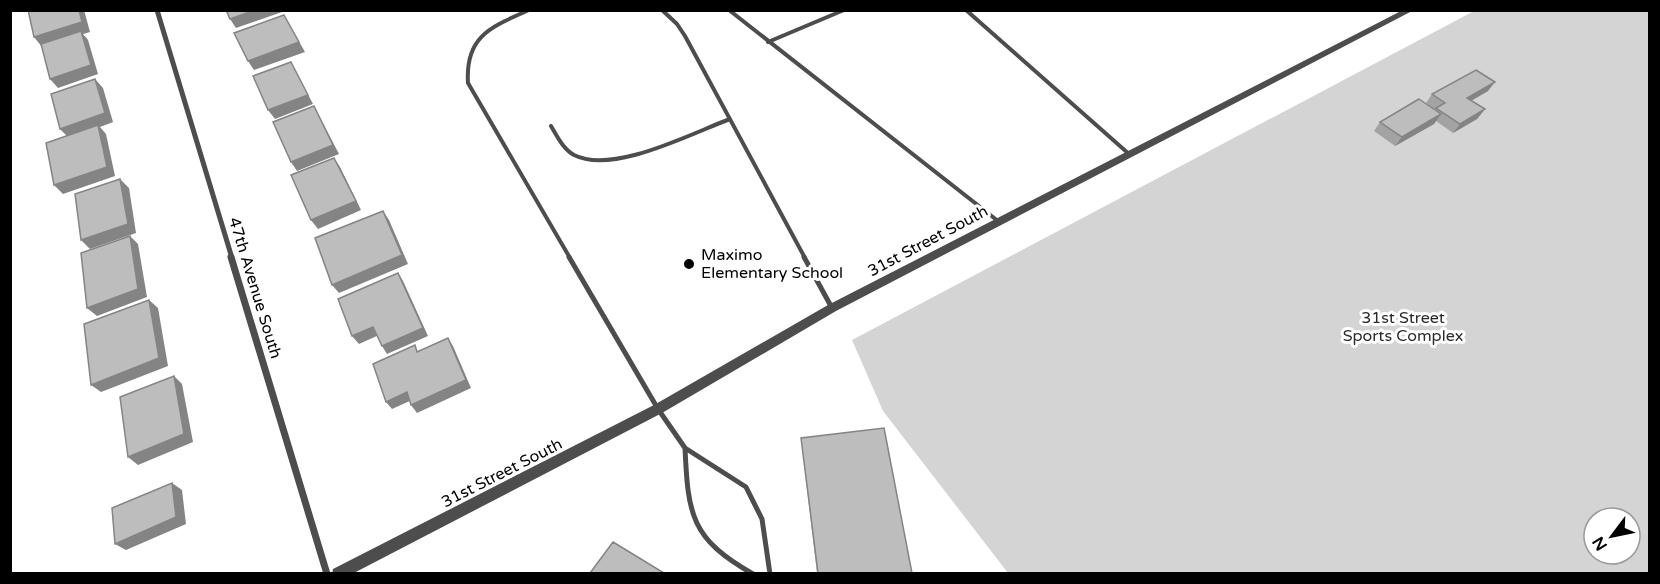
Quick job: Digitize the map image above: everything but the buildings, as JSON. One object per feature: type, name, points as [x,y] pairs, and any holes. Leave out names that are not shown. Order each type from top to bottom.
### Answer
[{"type":"street","name":"47th Avenue South","points":[[157,10],[327,573]]},
{"type":"street","name":"31st Street South","points":[[338,573],[658,409],[832,308],[1410,10]]},
{"type":"lane","points":[[529,10],[491,27],[474,43],[465,65],[468,83],[658,409],[685,448],[746,487],[762,519],[770,573]]},
{"type":"lane","points":[[662,10],[677,24],[832,308]]},
{"type":"lane","points":[[729,10],[998,221]]},
{"type":"lane","points":[[768,42],[844,10]]},
{"type":"lane","points":[[966,10],[1129,154]]},
{"type":"lane","points":[[551,126],[561,143],[575,156],[595,161],[615,160],[645,151],[730,118]]},
{"type":"lane","points":[[685,448],[689,506],[703,536],[726,560],[753,573]]},
{"type":"green space","name":"31st Street Sports Complex","points":[[1474,11],[1649,11],[1649,573],[1008,573],[883,411],[852,340]]},
{"type":"place","name":"Maximo Elementary School","points":[[689,264]]}]
